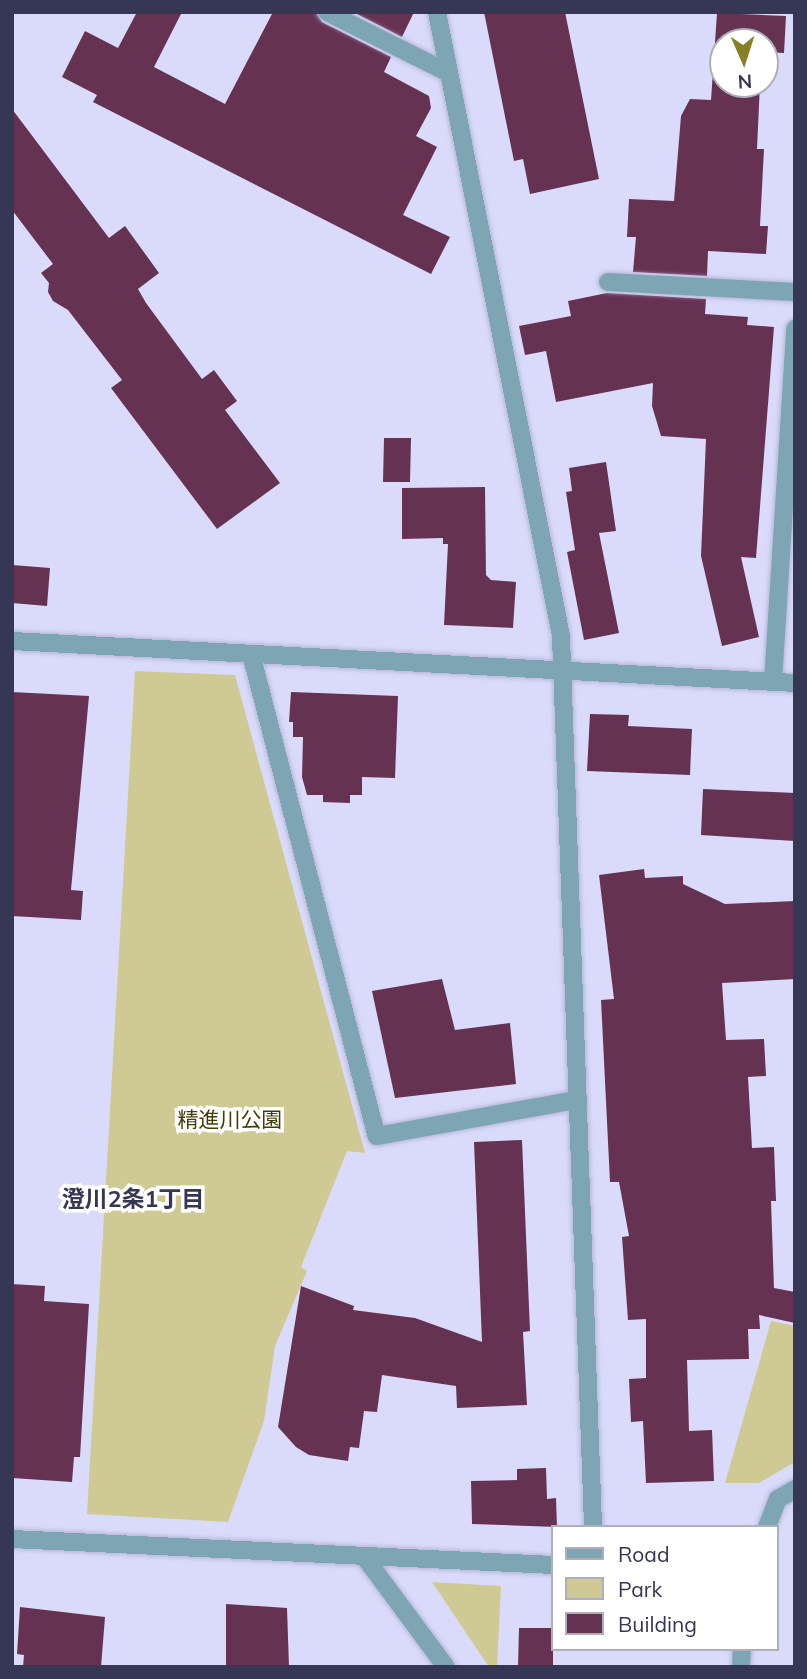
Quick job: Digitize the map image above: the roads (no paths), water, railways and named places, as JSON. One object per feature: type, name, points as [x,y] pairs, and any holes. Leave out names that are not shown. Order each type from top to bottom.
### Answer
[{"type":"street","points":[[327,12],[449,73]]},
{"type":"street","points":[[437,12],[561,636],[593,1525]]},
{"type":"street","points":[[608,282],[795,292]]},
{"type":"street","points":[[773,682],[795,329]]},
{"type":"street","points":[[12,641],[795,683]]},
{"type":"street","points":[[251,654],[377,1136],[576,1100]]},
{"type":"street","points":[[767,1525],[778,1499],[795,1489]]},
{"type":"street","points":[[12,1539],[366,1559],[552,1565]]},
{"type":"street","points":[[366,1559],[446,1667]]},
{"type":"district","name":"澄川2条1丁目","points":[[133,1199]]},
{"type":"park label","name":"精進川公園","points":[[230,1119]]}]
